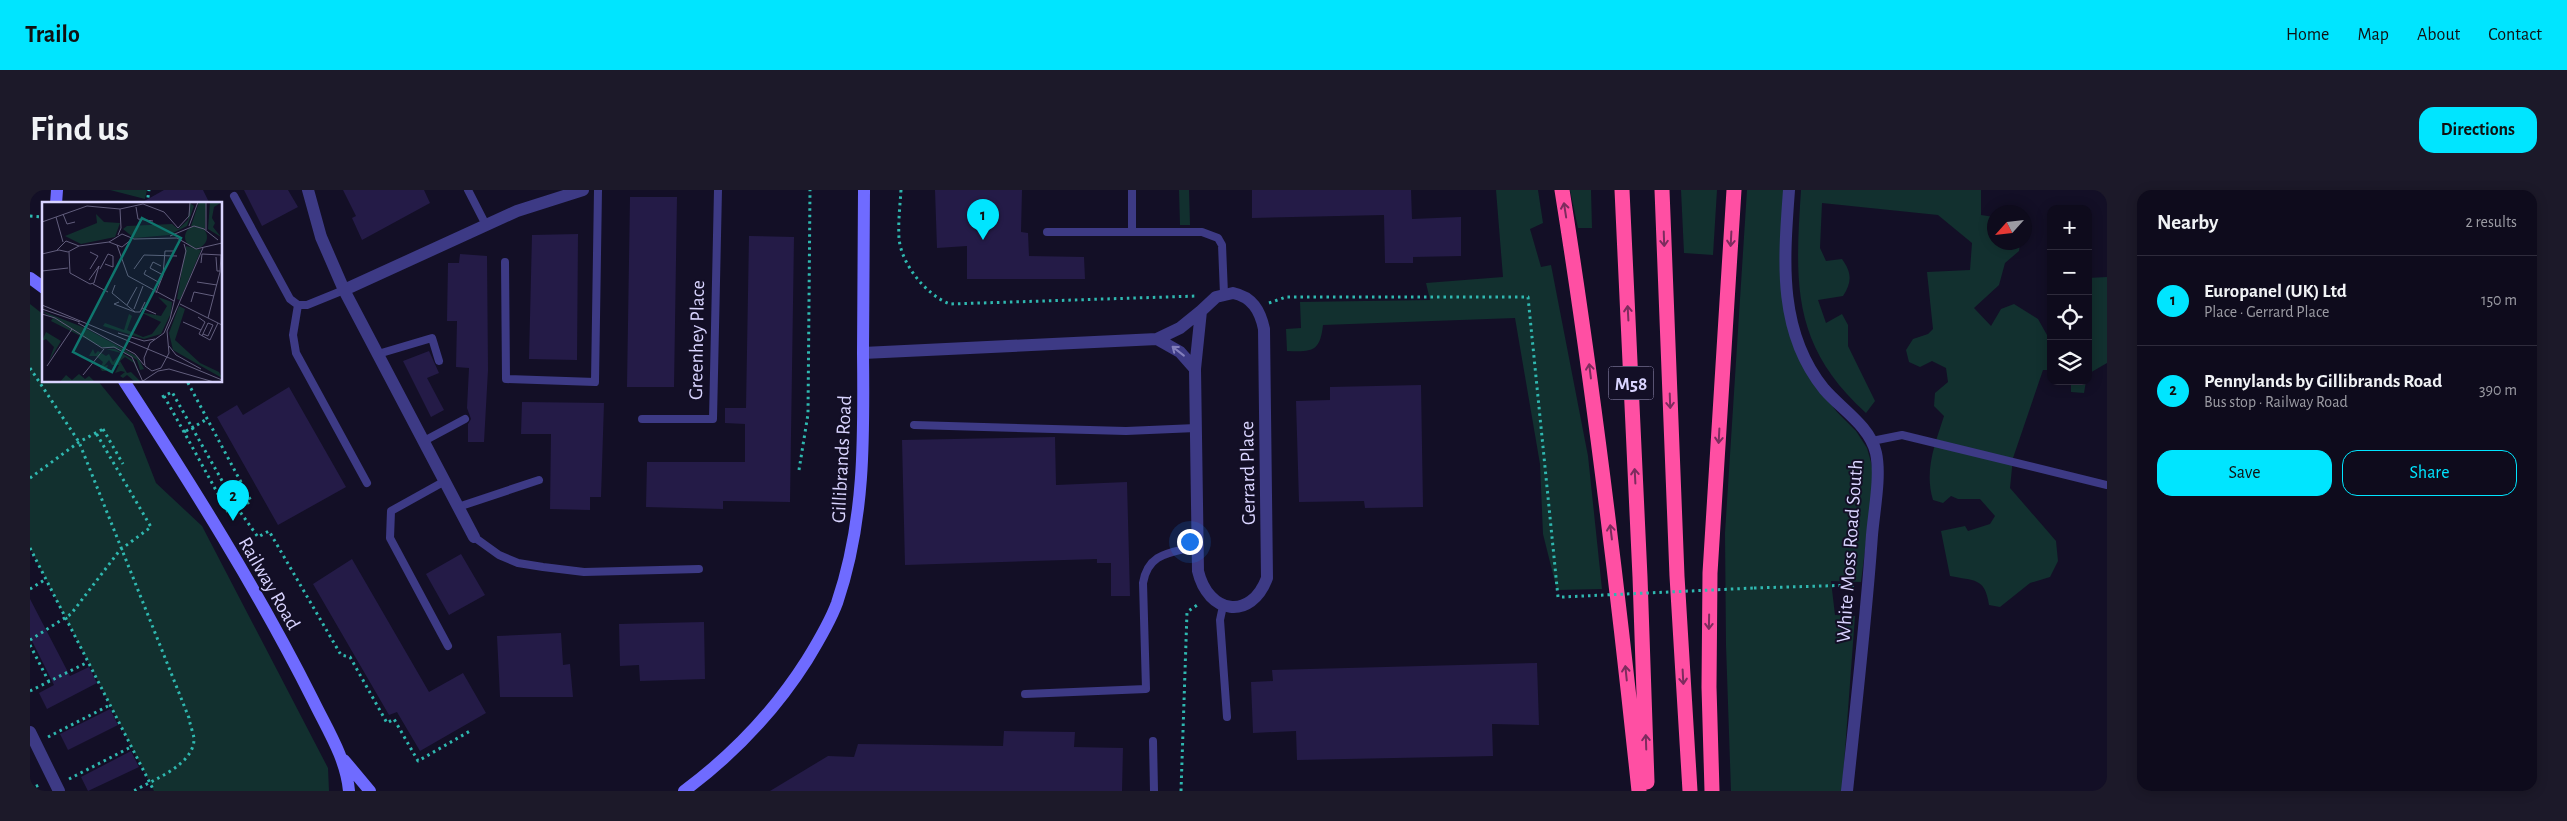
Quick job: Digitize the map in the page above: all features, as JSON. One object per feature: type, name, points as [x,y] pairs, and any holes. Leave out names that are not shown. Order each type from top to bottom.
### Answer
[{"type":"highway","points":[[1562,190],[1586,340],[1617,580],[1638,791]]},
{"type":"highway","name":"M58","points":[[1622,190],[1640,577],[1647,791]]},
{"type":"highway","name":"M58","points":[[1662,190],[1676,576],[1690,791]]},
{"type":"highway","points":[[1712,791],[1709,687],[1710,573],[1734,190]]},
{"type":"street","points":[[308,190],[322,237],[344,290],[474,537]]},
{"type":"street","points":[[344,290],[517,211],[583,190]]},
{"type":"street","name":"Gillibrands Road","points":[[684,791],[716,768],[754,732],[790,687],[818,642],[837,604],[855,536],[862,490],[865,424],[863,353],[864,190]]},
{"type":"street","name":"White Moss Road South","points":[[1789,190],[1784,266],[1792,324],[1799,346],[1823,386],[1872,441],[1877,462],[1868,585],[1847,791]]},
{"type":"street","points":[[30,278],[42,287]]},
{"type":"street","points":[[863,353],[1157,339],[1180,328],[1220,295],[1241,295],[1250,300],[1257,308]]},
{"type":"street","name":"Gerrard Place","points":[[1223,606],[1234,607],[1252,601],[1264,587],[1268,578],[1264,329],[1257,308]]},
{"type":"street","points":[[1201,311],[1195,369],[1198,571],[1201,582],[1210,597],[1223,606]]},
{"type":"street","points":[[1157,339],[1180,352],[1195,369]]},
{"type":"street","name":"Railway Road","points":[[125,382],[201,501],[299,672],[342,758],[370,791]]},
{"type":"street","points":[[33,738],[58,788]]},
{"type":"street","name":"Railway Road","points":[[342,758],[349,791]]},
{"type":"lane","points":[[468,190],[486,225]]},
{"type":"lane","points":[[505,262],[506,379],[594,382],[598,190]]},
{"type":"lane","name":"Greenhey Place","points":[[642,419],[713,419],[718,190]]},
{"type":"lane","points":[[1132,190],[1132,232]]},
{"type":"lane","points":[[234,196],[290,299],[298,306],[307,305],[344,290]]},
{"type":"lane","points":[[1047,232],[1202,232],[1218,238],[1222,245],[1220,295]]},
{"type":"lane","points":[[298,306],[292,336],[296,353],[367,484]]},
{"type":"lane","points":[[378,354],[432,338],[439,361]]},
{"type":"lane","points":[[424,441],[465,419]]},
{"type":"lane","points":[[914,425],[1126,431],[1196,428]]},
{"type":"lane","points":[[1872,441],[1902,435],[2107,485]]},
{"type":"lane","points":[[458,507],[539,480]]},
{"type":"lane","points":[[445,481],[391,511],[389,530],[390,538],[448,646]]},
{"type":"lane","points":[[474,537],[499,555],[518,563],[543,567],[584,572],[699,569]]},
{"type":"lane","points":[[1025,694],[1146,689],[1142,583],[1145,569],[1151,561],[1159,556],[1197,546]]},
{"type":"lane","points":[[1223,606],[1220,620],[1227,717]]},
{"type":"lane","points":[[1153,741],[1154,791]]},
{"type":"path","points":[[799,470],[808,414],[810,190]]},
{"type":"path","points":[[901,190],[901,248],[907,261],[929,291],[939,300],[950,304],[1220,295]]},
{"type":"path","points":[[1257,308],[1286,297],[1528,297],[1558,597],[1868,585]]},
{"type":"path","points":[[30,368],[78,442],[189,718],[194,739],[186,757],[169,772],[134,791]]},
{"type":"path","points":[[188,382],[251,501],[238,509],[229,514],[185,431],[163,397],[172,392],[238,509],[258,537],[269,531],[341,655],[350,657],[388,723],[394,719],[418,761],[470,731]]},
{"type":"path","points":[[185,431],[208,419]]},
{"type":"path","points":[[30,478],[78,442],[104,428],[123,464]]},
{"type":"path","points":[[30,640],[71,614],[120,550],[151,527],[96,433]]},
{"type":"path","points":[[30,548],[154,791]]},
{"type":"path","points":[[30,589],[46,579]]},
{"type":"path","points":[[1181,791],[1187,612],[1210,597]]},
{"type":"path","points":[[30,645],[49,682]]},
{"type":"path","points":[[30,691],[88,662]]},
{"type":"path","points":[[33,738],[110,705]]},
{"type":"path","points":[[58,788],[131,747]]},
{"type":"green space","points":[[110,190],[147,190],[145,199]]},
{"type":"green space","points":[[1179,190],[1189,190],[1190,225],[1180,225]]},
{"type":"green space","points":[[1496,190],[1538,190],[1543,223],[1530,229],[1541,267],[1551,265],[1588,456],[1602,589],[1557,590],[1543,534],[1540,464],[1515,318],[1323,325],[1320,341],[1313,348],[1303,351],[1287,351],[1286,329],[1301,328],[1300,302],[1430,300],[1426,283],[1503,277]]},
{"type":"green space","points":[[1570,190],[1591,190],[1592,228],[1578,228]]},
{"type":"green space","points":[[1681,190],[1717,190],[1713,255],[1684,253]]},
{"type":"green space","points":[[1747,190],[1784,190],[1781,271],[1813,381],[1837,412],[1856,431],[1867,448],[1874,479],[1861,582],[1831,581],[1835,615],[1855,616],[1842,791],[1731,791],[1726,645],[1725,533]]},
{"type":"green space","points":[[1801,190],[1981,190],[1981,215],[1987,216],[1987,250],[2019,250],[2005,263],[1999,285],[1974,308],[1991,326],[2001,309],[2014,304],[2038,319],[2047,335],[2047,370],[2043,370],[2013,458],[2010,488],[2056,541],[2058,561],[2050,577],[2030,583],[2000,607],[1989,605],[1985,589],[1977,582],[1950,576],[1941,531],[1965,526],[1968,531],[1990,524],[1995,516],[1980,499],[1958,499],[1951,496],[1943,503],[1933,500],[1930,468],[1934,447],[1944,416],[1934,406],[1935,393],[1948,382],[1946,368],[1932,361],[1920,367],[1909,362],[1906,350],[1913,339],[1928,334],[1933,329],[1927,272],[1970,270],[1972,243],[1938,215],[1822,203],[1820,248],[1826,261],[1842,259],[1848,269],[1850,278],[1843,296],[1818,300],[1826,323],[1842,314],[1848,325],[1848,346],[1875,401],[1866,413],[1841,388],[1823,363],[1811,337],[1803,311],[1799,283]]},
{"type":"green space","points":[[2107,277],[2107,363],[2092,372],[2092,295],[2092,278]]},
{"type":"green space","points":[[30,304],[42,313],[42,382],[99,382],[133,424],[156,483],[202,526],[328,768],[329,791],[154,791],[30,548]]},
{"type":"green space","points":[[2071,385],[2085,385],[2084,393],[2071,392]]},
{"type":"building","points":[[164,190],[203,190],[209,202],[143,202]]},
{"type":"building","points":[[244,190],[288,190],[298,207],[262,226]]},
{"type":"building","points":[[343,190],[424,190],[430,203],[362,240],[352,218],[356,216]]},
{"type":"building","points":[[935,190],[1022,190],[1021,232],[1028,233],[1029,256],[1084,257],[1085,279],[967,279],[967,246],[937,248]]},
{"type":"building","points":[[1252,190],[1411,190],[1412,219],[1461,217],[1461,256],[1413,257],[1413,263],[1385,263],[1384,215],[1252,218]]},
{"type":"building","points":[[630,197],[677,197],[674,387],[627,387]]},
{"type":"building","points":[[578,234],[577,360],[529,359],[532,235]]},
{"type":"building","points":[[749,236],[794,237],[790,502],[723,501],[723,509],[646,507],[647,462],[745,462],[745,424],[725,423],[725,408],[746,408]]},
{"type":"building","points":[[460,254],[487,256],[488,370],[484,442],[468,442],[468,424],[471,419],[467,408],[469,368],[456,367],[457,321],[447,321],[448,263],[459,263]]},
{"type":"building","points":[[429,351],[439,373],[427,378],[444,410],[431,417],[403,361]]},
{"type":"building","points":[[1421,385],[1423,507],[1365,508],[1364,501],[1299,502],[1296,401],[1330,400],[1330,387]]},
{"type":"building","points":[[289,387],[346,487],[278,525],[217,417],[237,405],[243,415]]},
{"type":"building","points":[[522,402],[604,403],[601,497],[590,497],[590,510],[550,509],[551,434],[521,434]]},
{"type":"building","points":[[1055,437],[1056,485],[1127,482],[1130,596],[1111,596],[1111,563],[1097,563],[1097,559],[905,565],[902,440]]},
{"type":"building","points":[[461,554],[485,595],[449,615],[426,574]]},
{"type":"building","points":[[352,559],[429,692],[463,673],[486,713],[420,751],[397,712],[389,715],[313,584]]},
{"type":"building","points":[[30,599],[70,676],[89,667],[97,683],[47,709],[39,693],[54,685],[30,637]]},
{"type":"building","points":[[704,622],[705,679],[640,681],[639,665],[620,666],[619,624]]},
{"type":"building","points":[[561,633],[563,665],[570,664],[573,697],[500,697],[497,636]]},
{"type":"building","points":[[1537,663],[1539,725],[1492,724],[1493,756],[1297,760],[1296,731],[1253,733],[1251,682],[1273,681],[1272,670]]},
{"type":"building","points":[[110,709],[118,725],[68,750],[60,734]]},
{"type":"building","points":[[1004,731],[1075,732],[1074,747],[1123,748],[1122,791],[770,791],[828,756],[854,757],[858,744],[1003,746]]},
{"type":"building","points":[[131,751],[139,767],[88,791],[81,777]]},
{"type":"place","name":"Europanel (UK) Ltd","points":[[983,240]]},
{"type":"place","name":"Pennylands by Gillibrands Road","points":[[233,521]]}]
